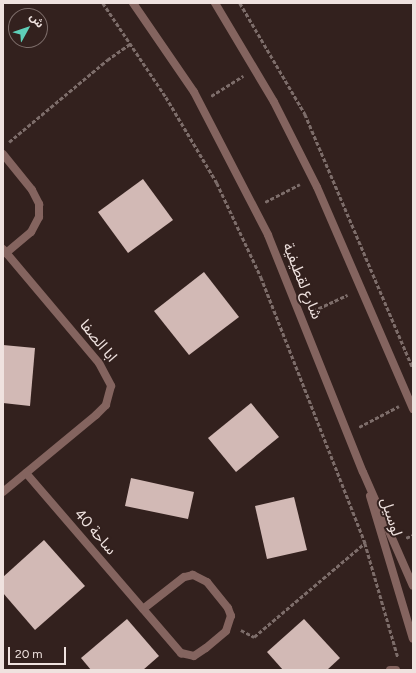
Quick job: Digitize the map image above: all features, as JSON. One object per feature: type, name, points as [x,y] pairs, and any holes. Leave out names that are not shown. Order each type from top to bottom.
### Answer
[{"type":"street","name":"شارع لقطيفية","points":[[133,3],[200,103],[255,208],[301,317],[363,472],[413,586]]},
{"type":"street","points":[[215,3],[255,68],[313,178],[413,409]]},
{"type":"street","name":"ابا الصفا","points":[[3,154],[32,190],[39,204],[39,217],[31,232],[5,251],[99,364],[111,386],[106,405],[3,492]]},
{"type":"street","name":"لوسيل","points":[[363,472],[413,638]]},
{"type":"street","name":"ساحة 40","points":[[26,473],[181,653],[188,656],[194,656],[226,631],[230,624]]},
{"type":"street","points":[[143,609],[184,577],[193,575],[207,582],[228,608],[231,616],[230,624]]},
{"type":"street","points":[[390,670],[398,666]]},
{"type":"path","points":[[103,3],[166,97],[217,183],[261,277],[365,543],[398,666]]},
{"type":"path","points":[[3,147],[107,60],[131,43]]},
{"type":"path","points":[[200,103],[255,68]]},
{"type":"path","points":[[255,208],[313,178]]},
{"type":"path","points":[[301,317],[362,289]]},
{"type":"path","points":[[347,433],[410,400]]},
{"type":"path","points":[[230,624],[254,637],[365,543]]},
{"type":"building","points":[[143,179],[173,220],[128,253],[98,212]]},
{"type":"building","points":[[204,272],[239,317],[189,355],[154,311]]},
{"type":"building","points":[[3,345],[35,348],[30,406],[3,403]]},
{"type":"building","points":[[251,403],[279,437],[236,472],[208,438]]},
{"type":"building","points":[[131,478],[194,492],[188,519],[125,506]]},
{"type":"building","points":[[294,497],[307,550],[267,559],[255,506]]},
{"type":"building","points":[[44,540],[85,586],[35,630],[3,593],[3,577]]},
{"type":"building","points":[[127,619],[159,656],[143,670],[91,670],[81,658]]},
{"type":"building","points":[[304,619],[340,658],[327,670],[283,670],[267,652]]}]
